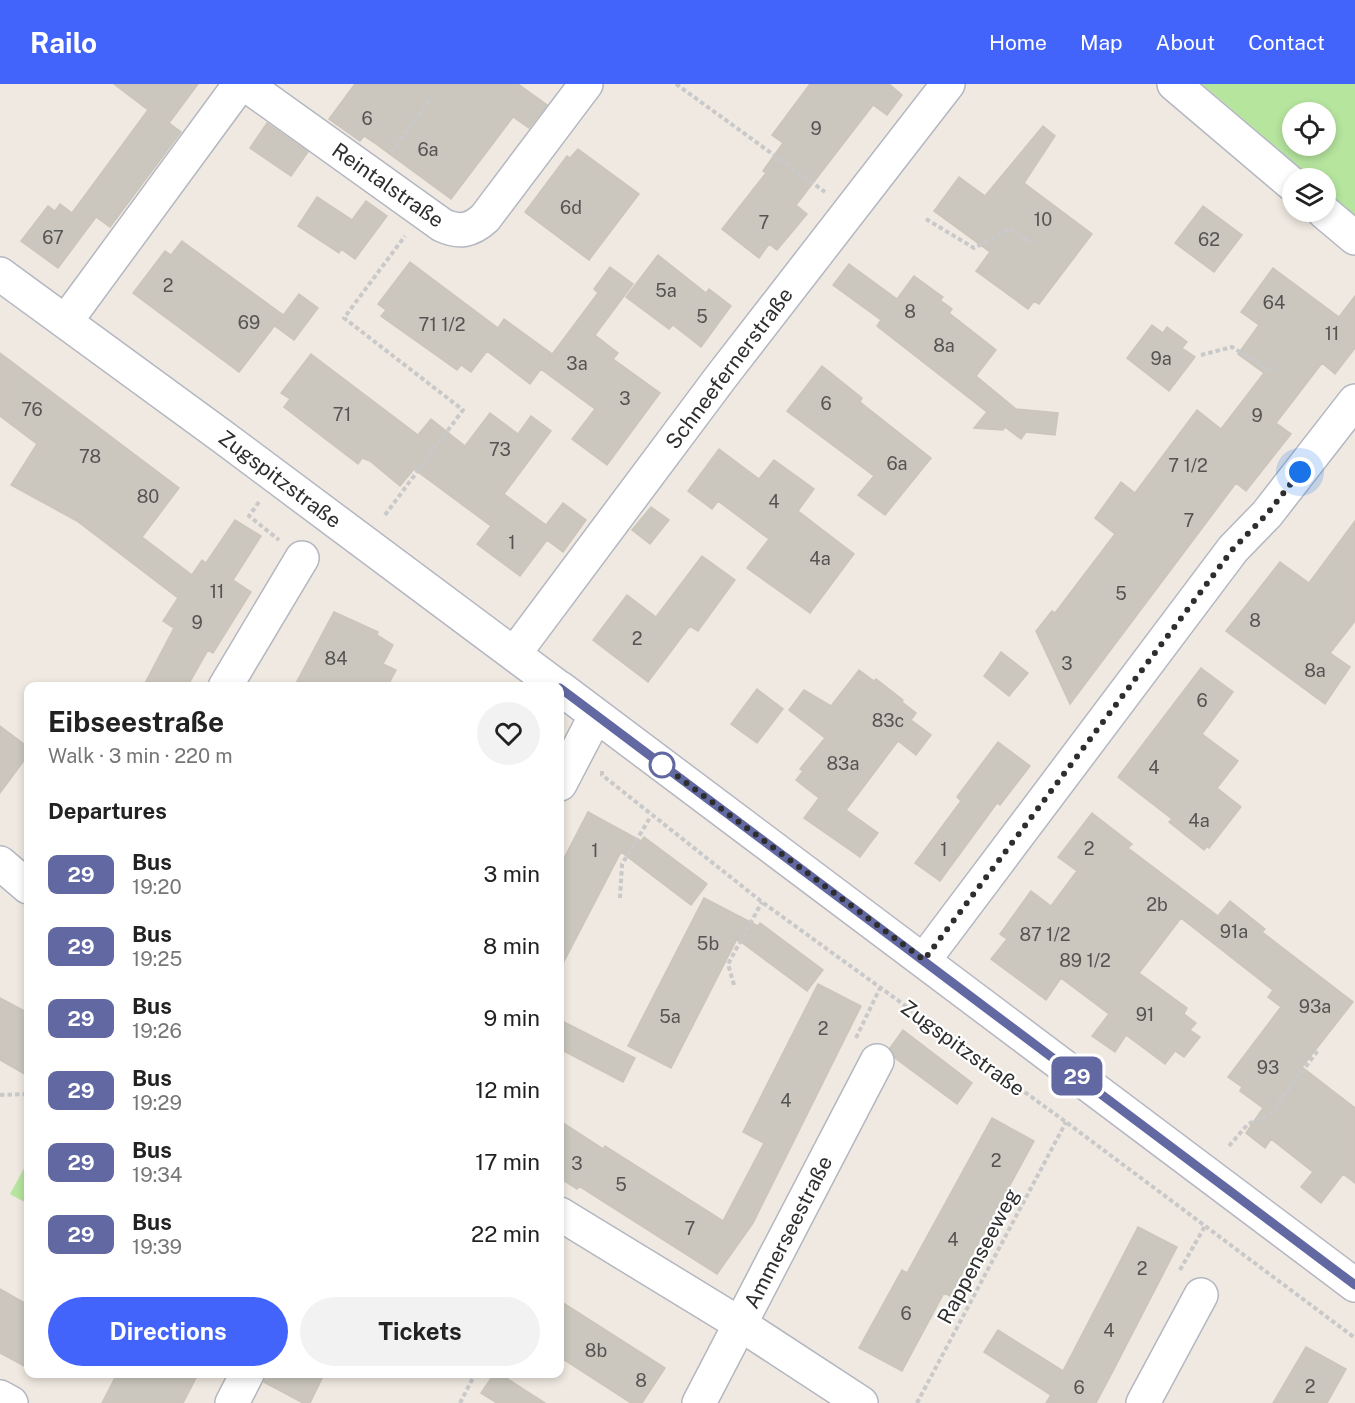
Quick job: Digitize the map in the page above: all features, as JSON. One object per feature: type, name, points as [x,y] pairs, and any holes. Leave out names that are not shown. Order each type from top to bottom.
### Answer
[{"type":"street","points":[[66,321],[240,84]]},
{"type":"street","name":"Reintalstraße","points":[[245,84],[423,211],[454,230],[466,230],[476,226],[485,218],[586,84]]},
{"type":"street","name":"Schneefernerstraße","points":[[514,654],[849,210],[948,84]]},
{"type":"street","points":[[1174,84],[1282,176]]},
{"type":"street","points":[[1336,222],[1355,238]]},
{"type":"street","name":"Zugspitzstraße","points":[[0,274],[277,476],[551,682]]},
{"type":"street","points":[[924,960],[1233,549],[1267,514],[1355,401]]},
{"type":"street","points":[[228,682],[302,558]]},
{"type":"street","name":"Zugspitzstraße","points":[[564,692],[1355,1285]]},
{"type":"street","points":[[564,776],[596,715]]},
{"type":"street","points":[[0,863],[24,884]]},
{"type":"street","name":"Ammerseestraße","points":[[699,1403],[877,1062]]},
{"type":"street","points":[[564,1216],[740,1324],[861,1403]]},
{"type":"street","points":[[1143,1403],[1201,1295]]},
{"type":"street","points":[[232,1403],[245,1378]]},
{"type":"street","points":[[0,1397],[11,1403]]},
{"type":"path","points":[[676,84],[849,210]]},
{"type":"path","points":[[373,176],[432,97]]},
{"type":"path","points":[[385,515],[463,410],[344,318],[423,211]]},
{"type":"path","points":[[926,219],[974,248],[1010,229],[1032,243]]},
{"type":"path","points":[[1201,355],[1232,346],[1267,369],[1277,370]]},
{"type":"path","points":[[277,476],[249,516],[302,558]]},
{"type":"path","name":"Zugspitzstraße","points":[[602,775],[762,902],[1066,1122],[1355,1338]]},
{"type":"path","points":[[620,898],[622,864],[651,816]]},
{"type":"path","points":[[734,985],[728,964],[762,902]]},
{"type":"path","points":[[1229,1146],[1248,1124],[1270,1114],[1319,1048]]},
{"type":"path","points":[[0,1095],[24,1094]]},
{"type":"path","name":"Rappenseeweg","points":[[916,1403],[1066,1122]]},
{"type":"path","points":[[460,1403],[473,1378]]},
{"type":"green space","points":[[1202,84],[1355,84],[1355,216],[1336,200],[1336,168],[1300,168],[1286,156],[1336,156],[1336,102],[1282,102],[1282,152]]},
{"type":"green space","points":[[24,1168],[24,1202],[10,1194]]},
{"type":"building","points":[[114,84],[198,84],[169,123],[181,132],[110,227],[96,217],[58,268],[21,241],[48,206],[55,211],[60,204],[72,213],[148,110]]},
{"type":"building","points":[[355,84],[518,84],[547,105],[529,128],[513,117],[451,199],[364,136],[360,141],[329,119]]},
{"type":"building","points":[[810,84],[889,84],[902,95],[887,115],[873,105],[796,205],[807,214],[777,250],[769,244],[759,258],[722,229],[766,173],[763,171],[783,143],[772,135]]},
{"type":"building","points":[[267,123],[308,152],[291,176],[250,148]]},
{"type":"building","points":[[1043,126],[1055,136],[1024,183],[1092,234],[1039,304],[1034,301],[1028,309],[976,271],[990,252],[934,211],[959,177],[985,196]]},
{"type":"building","points":[[578,149],[639,194],[589,260],[525,212],[567,156],[570,158]]},
{"type":"building","points":[[317,197],[352,220],[366,201],[387,216],[355,259],[341,249],[339,253],[298,226]]},
{"type":"building","points":[[1203,206],[1242,235],[1214,272],[1175,243]]},
{"type":"building","points":[[182,241],[283,315],[239,372],[133,293],[165,251],[171,255]]},
{"type":"building","points":[[658,255],[706,293],[709,289],[731,306],[701,347],[673,325],[669,329],[626,297]]},
{"type":"building","points":[[410,262],[498,328],[504,319],[552,354],[530,384],[487,351],[471,372],[461,365],[457,370],[381,316],[386,310],[378,304]]},
{"type":"building","points":[[849,264],[897,299],[914,276],[943,297],[940,300],[952,309],[949,313],[996,350],[976,376],[1016,409],[1058,413],[1055,435],[1026,432],[1021,439],[1005,427],[1003,430],[974,428],[987,412],[877,326],[881,320],[833,285]]},
{"type":"building","points":[[610,267],[633,284],[595,335],[618,353],[613,359],[660,393],[607,465],[572,439],[595,409],[541,369],[598,293],[594,289]]},
{"type":"building","points":[[1273,268],[1339,317],[1355,296],[1355,348],[1335,374],[1322,363],[1276,423],[1291,434],[1246,491],[1236,483],[1070,704],[1036,631],[1052,611],[1055,613],[1115,534],[1095,518],[1121,482],[1135,493],[1197,410],[1221,429],[1264,373],[1238,354],[1259,325],[1241,312]]},
{"type":"building","points":[[299,294],[318,308],[294,340],[275,326]]},
{"type":"building","points":[[1152,325],[1163,333],[1167,327],[1187,342],[1182,348],[1195,357],[1169,391],[1127,358]]},
{"type":"building","points":[[0,353],[179,488],[142,537],[192,575],[202,560],[206,563],[235,520],[261,536],[233,580],[251,592],[213,653],[208,650],[190,682],[146,682],[174,628],[163,621],[178,598],[77,521],[11,485],[37,444],[0,416]]},
{"type":"building","points":[[311,354],[418,435],[431,419],[465,446],[490,413],[518,434],[531,416],[551,431],[504,494],[546,525],[563,503],[586,520],[563,552],[547,540],[520,576],[477,544],[491,526],[414,469],[400,486],[370,461],[362,458],[358,464],[284,407],[290,399],[281,393]]},
{"type":"building","points":[[822,366],[862,398],[860,402],[931,458],[885,515],[858,495],[874,476],[787,411]]},
{"type":"building","points":[[719,449],[759,479],[774,460],[814,489],[798,511],[854,554],[810,613],[747,568],[769,539],[718,501],[712,509],[688,491]]},
{"type":"building","points":[[651,507],[669,520],[650,544],[632,530]]},
{"type":"building","points":[[1355,521],[1355,621],[1330,653],[1350,667],[1325,704],[1226,631],[1280,562],[1309,583]]},
{"type":"building","points":[[702,556],[735,580],[698,631],[690,626],[648,682],[593,640],[627,595],[656,617]]},
{"type":"building","points":[[334,612],[378,632],[377,635],[393,645],[383,664],[396,670],[390,682],[297,682]]},
{"type":"building","points":[[1001,652],[1028,673],[1009,696],[984,676]]},
{"type":"building","points":[[1201,668],[1233,692],[1202,734],[1238,761],[1217,788],[1241,807],[1209,848],[1207,846],[1204,850],[1169,822],[1172,819],[1118,777]]},
{"type":"building","points":[[859,670],[874,681],[876,679],[903,700],[902,702],[916,713],[911,720],[931,735],[916,755],[898,741],[846,810],[878,833],[860,857],[804,818],[819,798],[796,780],[803,771],[800,769],[825,738],[789,710],[804,690],[831,706]]},
{"type":"building","points":[[757,689],[783,709],[757,743],[731,724]]},
{"type":"building","points":[[0,726],[24,744],[24,760],[0,793]]},
{"type":"building","points":[[998,742],[1030,766],[1000,805],[997,803],[940,881],[915,863],[961,801],[957,797]]},
{"type":"building","points":[[588,812],[641,841],[644,837],[707,884],[691,905],[621,852],[564,961],[564,858]]},
{"type":"building","points":[[1092,813],[1132,844],[1128,848],[1218,916],[1230,901],[1265,929],[1262,932],[1353,1002],[1302,1067],[1355,1108],[1355,1183],[1343,1174],[1321,1203],[1301,1187],[1313,1172],[1271,1139],[1265,1148],[1246,1133],[1263,1108],[1240,1091],[1242,1087],[1228,1077],[1281,1007],[1268,997],[1273,990],[1181,918],[1139,973],[1187,1008],[1184,1014],[1196,1023],[1190,1030],[1200,1037],[1184,1057],[1175,1051],[1165,1064],[1126,1035],[1115,1052],[1092,1036],[1109,1014],[1061,978],[1046,1000],[991,959],[1007,939],[1000,934],[1031,891],[1051,906],[1077,871],[1058,857]]},
{"type":"building","points":[[704,898],[758,926],[760,923],[823,970],[807,991],[737,939],[671,1068],[628,1046]]},
{"type":"building","points":[[818,984],[861,1006],[753,1223],[717,1274],[579,1186],[577,1189],[564,1181],[564,1124],[603,1149],[605,1146],[723,1221],[764,1143],[743,1132]]},
{"type":"building","points":[[0,998],[24,1011],[24,1074],[0,1060]]},
{"type":"building","points":[[564,1022],[635,1058],[623,1082],[564,1051]]},
{"type":"building","points":[[903,1030],[972,1083],[957,1104],[895,1058],[890,1048]]},
{"type":"building","points":[[992,1118],[1034,1141],[950,1296],[944,1293],[902,1371],[859,1348],[902,1270],[907,1273]]},
{"type":"building","points":[[1138,1227],[1177,1247],[1113,1371],[1096,1403],[1046,1403],[1051,1395],[984,1352],[998,1330],[1063,1371]]},
{"type":"building","points":[[0,1289],[24,1303],[24,1366],[0,1353]]},
{"type":"building","points":[[564,1304],[665,1368],[642,1403],[631,1403],[564,1360]]},
{"type":"building","points":[[1306,1347],[1346,1369],[1327,1403],[1273,1403]]},
{"type":"building","points":[[115,1378],[196,1378],[183,1403],[102,1403]]},
{"type":"building","points":[[265,1378],[322,1378],[310,1403],[303,1403],[264,1382]]},
{"type":"building","points":[[491,1378],[506,1378],[545,1403],[497,1403],[481,1393]]},
{"type":"bus line","name":"29","points":[[564,691],[1355,1285]]},
{"type":"route","points":[[662,765],[657,761],[924,960],[1233,549],[1267,514],[1300,472]]}]
